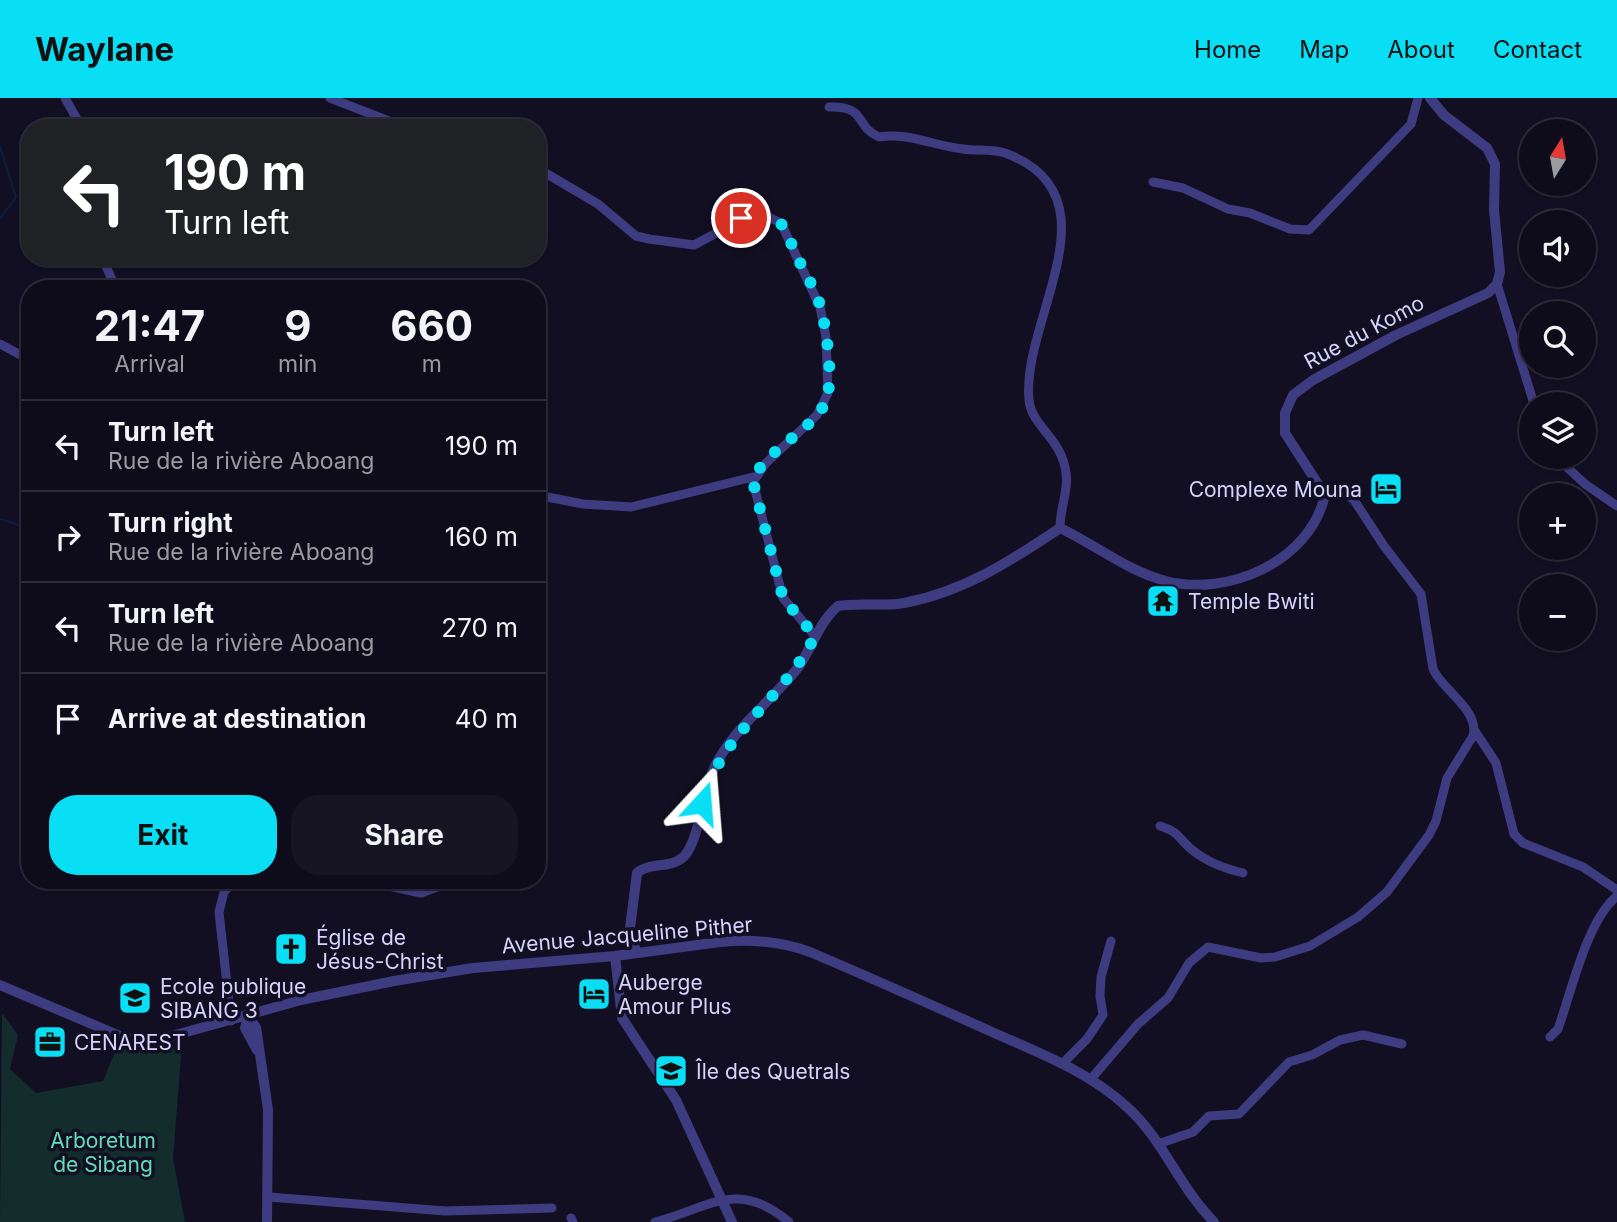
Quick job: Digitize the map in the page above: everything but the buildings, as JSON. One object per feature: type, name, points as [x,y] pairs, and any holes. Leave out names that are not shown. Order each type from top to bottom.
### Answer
[{"type":"street","points":[[65,98],[77,119]]},
{"type":"street","points":[[330,98],[384,119]]},
{"type":"street","points":[[1153,182],[1183,188],[1228,209],[1250,213],[1290,229],[1309,230],[1411,124],[1418,98]]},
{"type":"street","points":[[1430,98],[1444,115],[1487,148],[1495,164],[1494,210],[1500,272],[1497,284],[1530,392]]},
{"type":"street","points":[[636,952],[629,928],[637,873],[644,868],[674,862],[686,855],[708,782],[721,756],[798,667],[815,636],[838,607],[902,604],[951,590],[995,570],[1060,528],[1067,489],[1063,460],[1037,421],[1029,400],[1032,365],[1063,228],[1059,199],[1035,169],[1003,152],[879,137],[869,132],[858,112],[843,107],[829,107]]},
{"type":"street","points":[[546,173],[598,204],[636,236],[649,239],[695,245],[752,214],[762,214],[781,223],[820,307],[826,337],[828,393],[817,415],[754,477],[631,507],[583,504],[546,497]]},
{"type":"street","name":"Rue du Komo","points":[[1325,495],[1284,433],[1286,410],[1293,395],[1312,380],[1396,335],[1488,293],[1497,284]]},
{"type":"street","points":[[0,344],[21,355]]},
{"type":"street","points":[[1569,469],[1617,506]]},
{"type":"street","points":[[754,477],[783,598],[815,636]]},
{"type":"street","points":[[1060,528],[1158,578],[1181,583],[1215,583],[1251,576],[1276,563],[1311,525],[1325,495],[1343,493],[1354,500],[1384,546],[1422,594],[1433,669],[1438,680],[1471,715],[1475,731],[1496,763],[1514,834],[1523,842],[1583,867],[1617,890]]},
{"type":"street","points":[[1090,1079],[1138,1024],[1168,998],[1189,963],[1208,947],[1261,958],[1297,951],[1358,917],[1387,892],[1433,827],[1447,778],[1475,731]]},
{"type":"street","points":[[1160,826],[1180,834],[1189,848],[1207,861],[1243,873]]},
{"type":"street","points":[[226,889],[219,912],[231,1021]]},
{"type":"street","points":[[403,889],[421,893],[432,889]]},
{"type":"street","points":[[1550,1037],[1558,1029],[1585,947],[1604,911],[1617,896]]},
{"type":"street","name":"Avenue Jacqueline Pither","points":[[0,985],[111,1032],[147,1044],[328,993],[466,970],[747,940],[798,947],[1063,1063],[1090,1079],[1133,1112],[1158,1144],[1188,1193],[1214,1222]]},
{"type":"street","points":[[1063,1063],[1087,1040],[1103,1015],[1101,977],[1111,940]]},
{"type":"street","points":[[615,956],[622,1018],[671,1090],[732,1222]]},
{"type":"street","points":[[254,1038],[263,1018],[274,1008]]},
{"type":"street","points":[[248,1017],[245,1028],[254,1038],[268,1110],[267,1222]]},
{"type":"street","points":[[218,1025],[238,1029],[254,1038]]},
{"type":"street","points":[[1158,1144],[1193,1132],[1209,1116],[1239,1114],[1289,1062],[1312,1055],[1340,1040],[1363,1035],[1402,1044]]},
{"type":"street","points":[[269,1197],[445,1211],[552,1208]]},
{"type":"street","points":[[655,1222],[722,1200],[748,1198],[760,1202],[789,1222]]},
{"type":"green space","name":"Arboretum de Sibang","points":[[2,1013],[18,1035],[10,1069],[36,1093],[103,1081],[117,1047],[152,1053],[182,1044],[173,1158],[185,1222],[0,1222]]},
{"type":"waterway","points":[[0,147],[16,197],[0,219]]},
{"type":"waterway","points":[[0,519],[21,526]]},
{"type":"place","name":"Complexe Mouna","points":[[1386,489]]},
{"type":"place","name":"Temple Bwiti","points":[[1163,601]]},
{"type":"place","name":"Église de Jésus-Christ","points":[[291,949]]},
{"type":"place","name":"Auberge Amour Plus","points":[[594,994]]},
{"type":"place","name":"Ecole publique SIBANG 3","points":[[135,998]]},
{"type":"place","name":"CENAREST","points":[[50,1042]]},
{"type":"place","name":"Île des Quetrals","points":[[671,1071]]},
{"type":"route","points":[[702,803],[708,782],[724,751],[798,667],[815,636],[785,603],[753,482],[758,471],[806,427],[827,401],[829,379],[823,318],[818,298],[781,223],[762,214],[741,218]]}]
